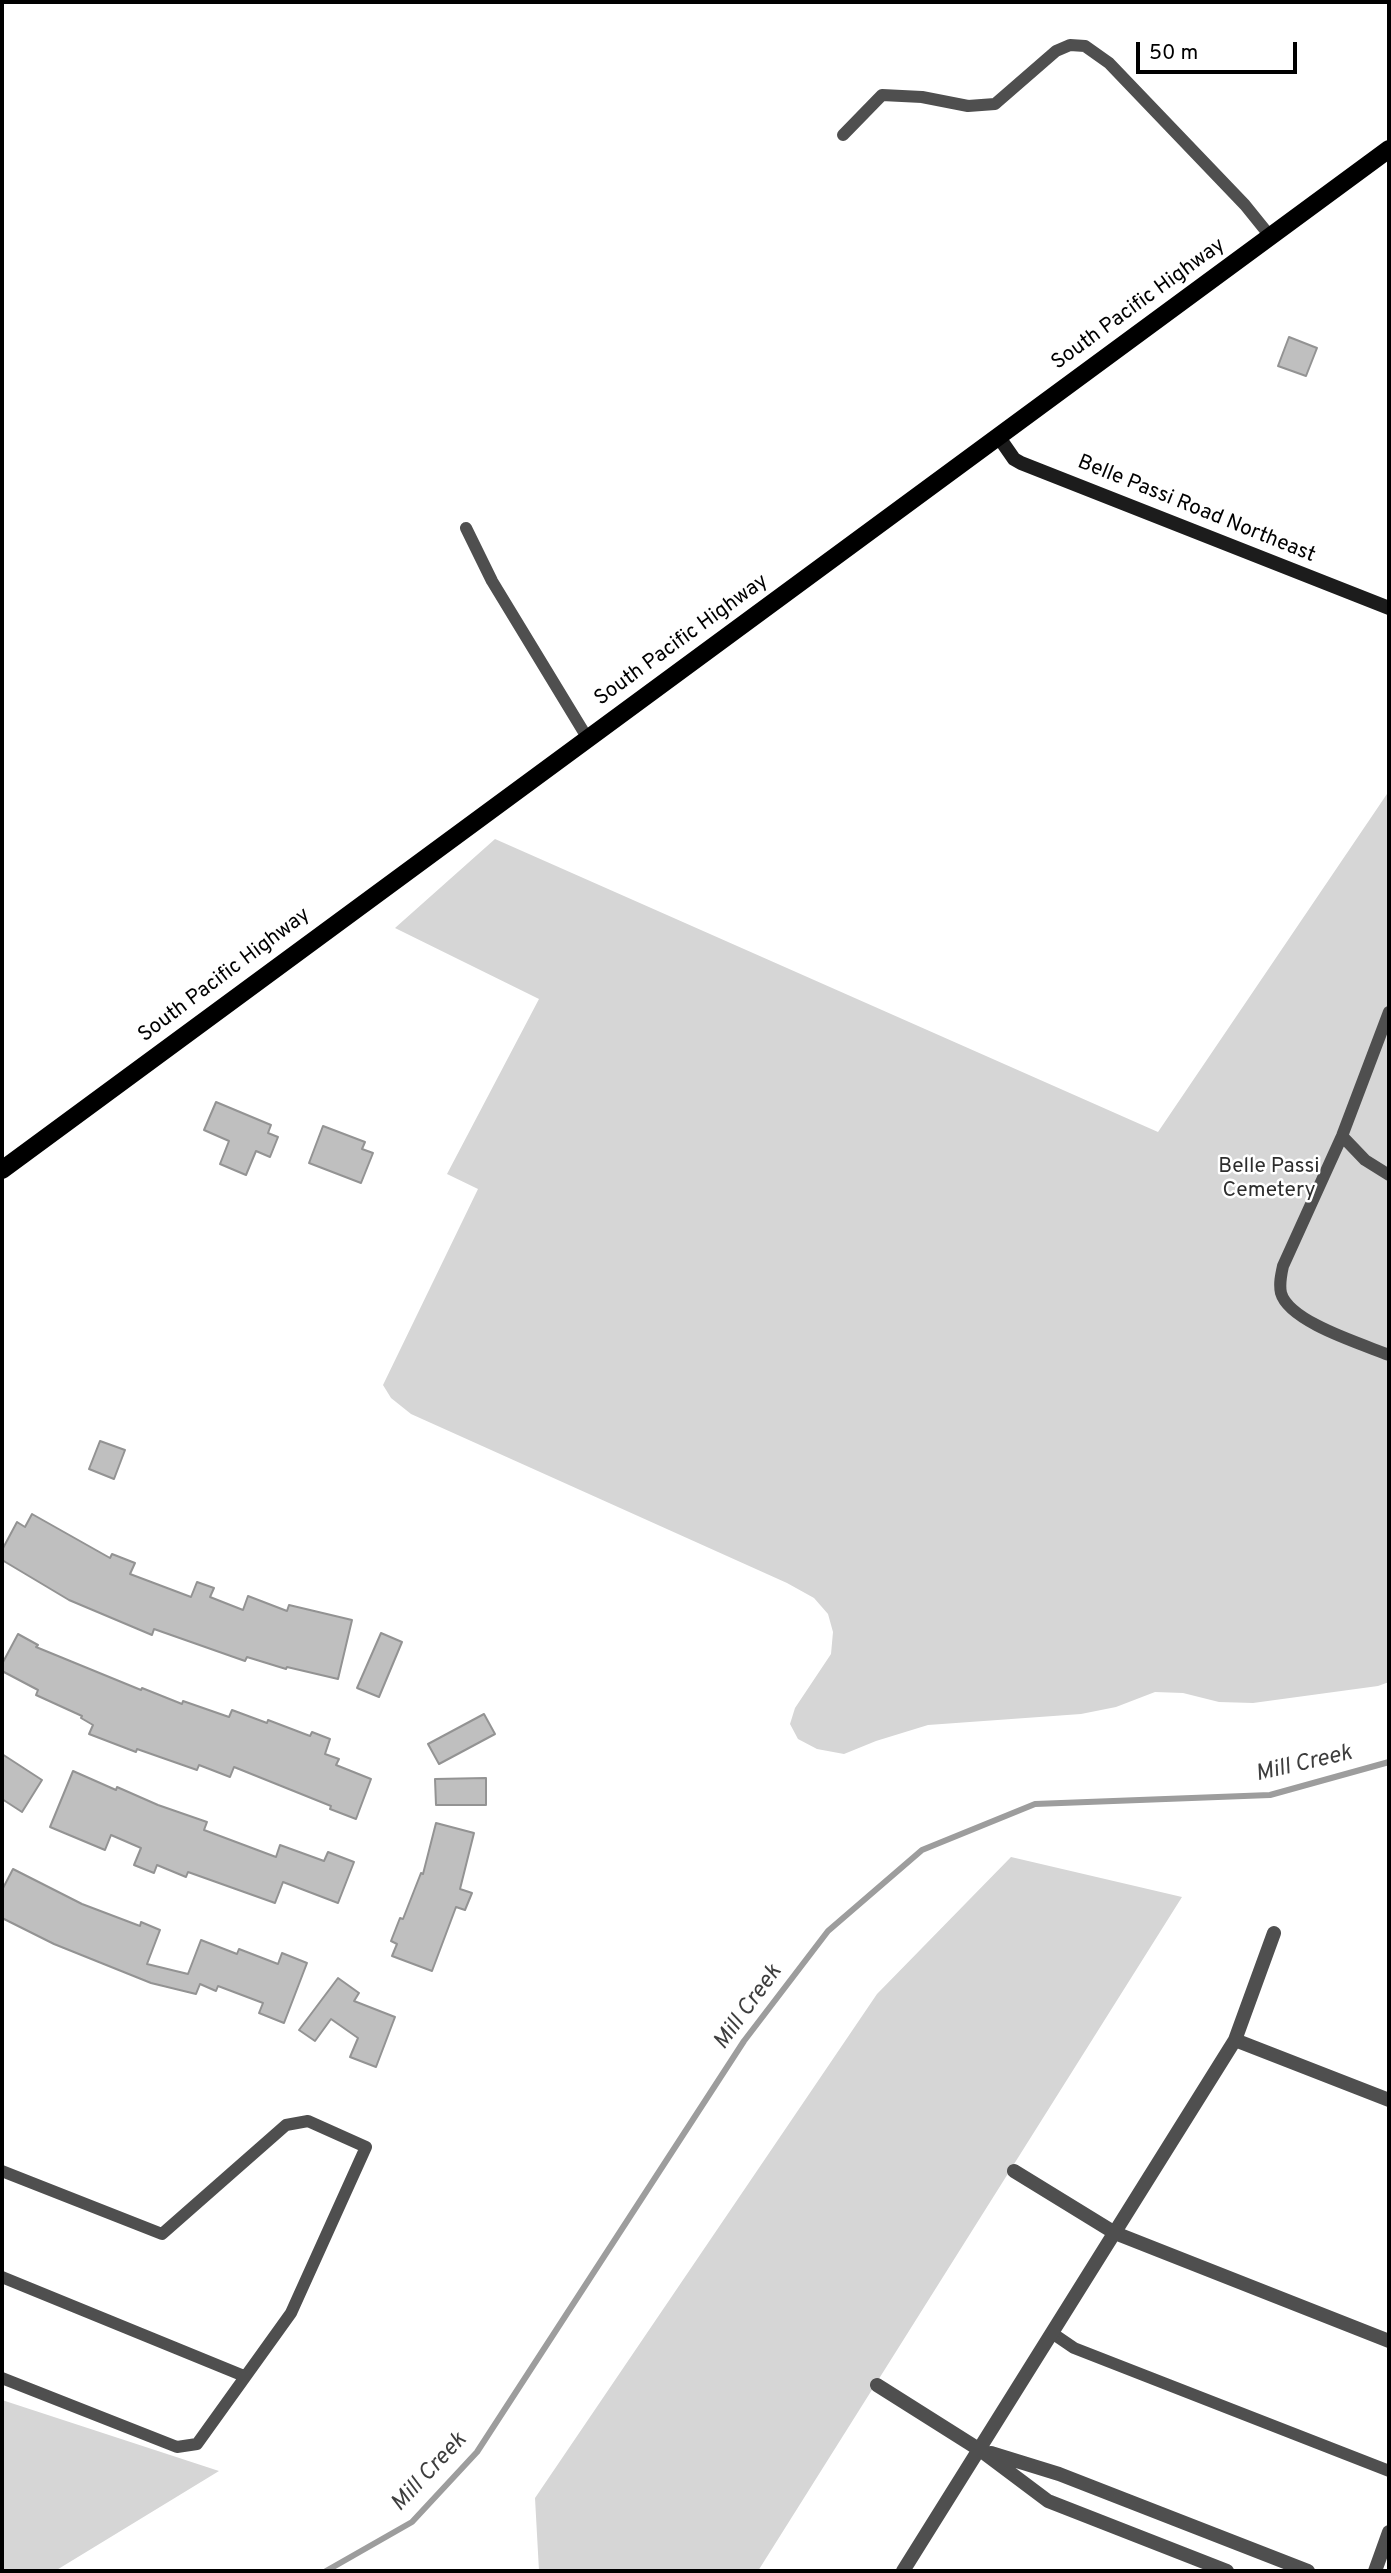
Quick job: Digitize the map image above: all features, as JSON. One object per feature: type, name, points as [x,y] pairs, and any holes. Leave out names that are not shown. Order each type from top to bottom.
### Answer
[{"type":"main road","name":"South Pacific Highway","points":[[2,1170],[1389,149]]},
{"type":"street","name":"Belle Passi Road Northeast","points":[[998,436],[1014,459],[1021,463],[1389,608]]},
{"type":"street","points":[[903,2571],[1235,2040],[1274,1933]]},
{"type":"street","points":[[1235,2040],[1389,2100]]},
{"type":"street","points":[[1014,2171],[1115,2233],[1389,2341]]},
{"type":"street","points":[[877,2385],[980,2450],[1048,2501],[1227,2571]]},
{"type":"street","points":[[980,2450],[1059,2474],[1308,2571]]},
{"type":"street","points":[[1375,2571],[1389,2532]]},
{"type":"lane","points":[[844,135],[882,95],[922,97],[968,106],[996,104],[1056,51],[1070,45],[1084,47],[1109,63],[1245,205],[1270,236]]},
{"type":"lane","points":[[466,528],[492,581],[588,739]]},
{"type":"lane","points":[[1389,1012],[1342,1136],[1283,1266],[1280,1279],[1282,1295],[1291,1310],[1308,1321],[1389,1355]]},
{"type":"lane","points":[[1342,1136],[1366,1160],[1389,1175]]},
{"type":"lane","points":[[2,2171],[162,2234],[286,2125],[308,2121],[366,2147],[291,2313],[197,2444],[177,2447],[2,2378]]},
{"type":"lane","points":[[2,2277],[244,2376]]},
{"type":"lane","points":[[1052,2333],[1074,2348],[1389,2471]]},
{"type":"green space","name":"Belle Passi Cemetery","points":[[1389,791],[1389,1682],[1378,1686],[1253,1703],[1219,1702],[1183,1693],[1155,1692],[1116,1707],[1081,1714],[928,1725],[844,1754],[817,1749],[798,1739],[790,1724],[795,1708],[831,1654],[833,1632],[828,1614],[814,1598],[787,1583],[411,1414],[391,1398],[383,1385],[478,1189],[447,1174],[539,999],[395,928],[495,839],[1158,1132]]},
{"type":"green space","points":[[1011,1857],[1182,1897],[758,2571],[539,2571],[535,2498],[877,1994]]},
{"type":"green space","points":[[2,2400],[219,2471],[55,2571],[2,2571]]},
{"type":"building","points":[[1289,337],[1317,348],[1306,376],[1278,366]]},
{"type":"building","points":[[216,1102],[271,1125],[268,1133],[278,1137],[270,1157],[256,1151],[246,1175],[220,1164],[229,1141],[204,1130]]},
{"type":"building","points":[[323,1126],[365,1142],[362,1149],[373,1153],[361,1183],[309,1163]]},
{"type":"building","points":[[100,1441],[125,1450],[114,1479],[89,1469]]},
{"type":"building","points":[[32,1514],[110,1558],[112,1554],[135,1563],[130,1574],[191,1597],[197,1582],[214,1588],[210,1597],[243,1610],[248,1596],[287,1611],[289,1605],[352,1620],[338,1679],[287,1667],[286,1669],[247,1657],[245,1661],[154,1629],[152,1635],[69,1600],[2,1560],[2,1550],[17,1522],[25,1527]]},
{"type":"building","points":[[381,1633],[402,1642],[379,1697],[357,1688]]},
{"type":"building","points":[[18,1634],[38,1645],[36,1647],[182,1704],[183,1701],[229,1717],[232,1710],[310,1736],[312,1732],[330,1739],[325,1754],[339,1759],[336,1765],[371,1779],[356,1819],[330,1809],[331,1806],[234,1767],[230,1777],[199,1765],[197,1770],[137,1749],[136,1752],[89,1734],[93,1725],[81,1718],[82,1716],[36,1695],[38,1690],[2,1671],[2,1664]]},
{"type":"building","points":[[484,1714],[495,1734],[439,1764],[428,1744]]},
{"type":"building","points":[[2,1754],[42,1780],[22,1812],[2,1799]]},
{"type":"building","points":[[73,1771],[116,1790],[117,1787],[207,1822],[204,1830],[276,1857],[280,1845],[324,1861],[328,1852],[354,1862],[338,1903],[283,1882],[275,1903],[188,1872],[186,1877],[157,1865],[154,1873],[134,1865],[141,1848],[111,1835],[105,1850],[50,1827]]},
{"type":"building","points":[[486,1778],[486,1805],[436,1805],[435,1779]]},
{"type":"building","points":[[436,1823],[474,1833],[460,1889],[472,1893],[465,1910],[456,1907],[432,1971],[392,1956],[397,1944],[391,1941],[421,1873],[423,1874]]},
{"type":"building","points":[[13,1869],[82,1904],[140,1926],[141,1922],[160,1930],[147,1964],[188,1974],[201,1940],[237,1954],[239,1949],[278,1964],[282,1953],[307,1963],[284,2023],[259,2013],[263,2003],[218,1986],[216,1991],[200,1984],[196,1994],[151,1983],[54,1944],[2,1918],[2,1890]]},
{"type":"building","points":[[338,1978],[359,1993],[354,2001],[395,2017],[376,2067],[350,2057],[358,2038],[331,2019],[315,2041],[299,2030]]},
{"type":"waterway","name":"Mill Creek","points":[[326,2571],[412,2522],[477,2452],[744,2041],[828,1931],[922,1850],[1035,1804],[1270,1795],[1389,1762]]}]
